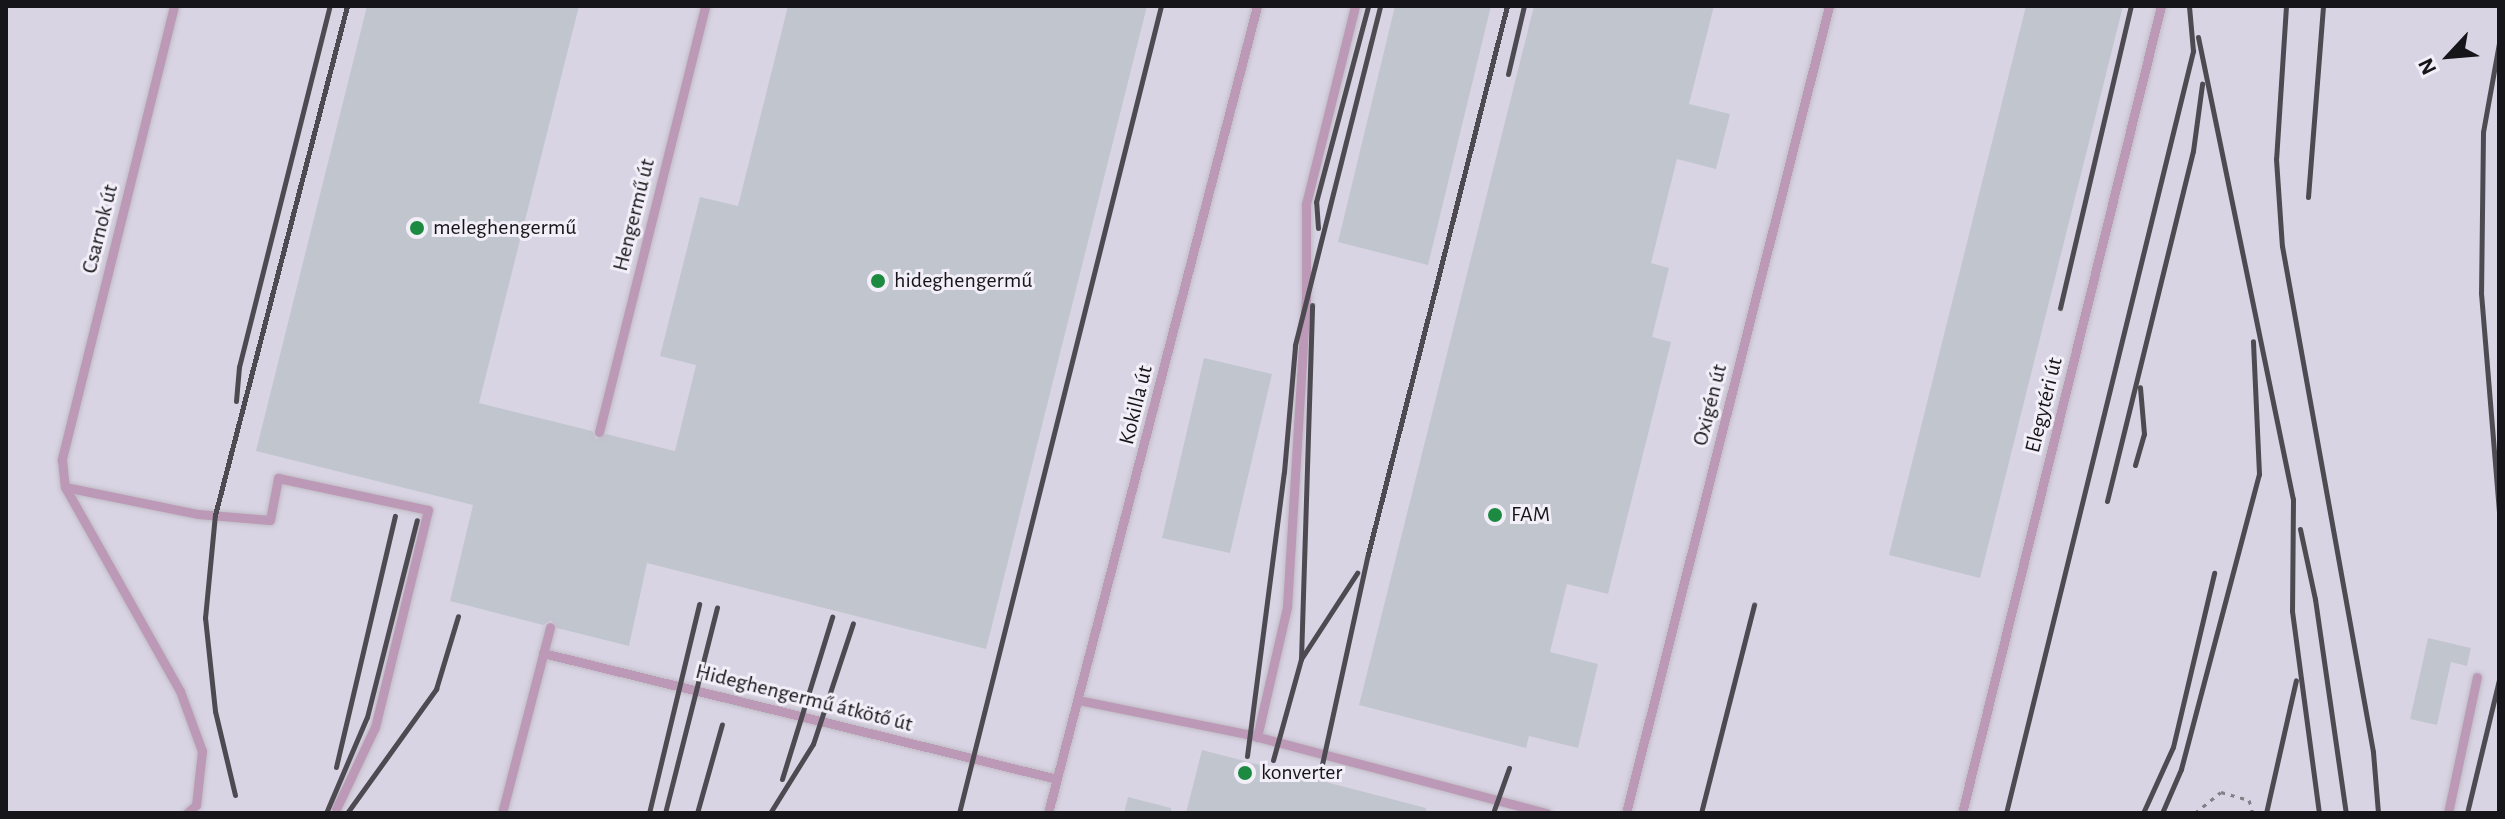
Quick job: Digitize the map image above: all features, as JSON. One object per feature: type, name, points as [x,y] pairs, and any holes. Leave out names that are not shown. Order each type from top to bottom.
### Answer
[{"type":"lane","name":"Csarnok út","points":[[65,487],[62,460],[174,6]]},
{"type":"lane","name":"Hengermű út","points":[[599,432],[705,6]]},
{"type":"lane","name":"Kokilla út","points":[[1048,813],[1257,6]]},
{"type":"lane","points":[[1257,737],[1287,607],[1305,314],[1306,204],[1355,6]]},
{"type":"lane","name":"Oxigén út","points":[[1626,813],[1829,6]]},
{"type":"lane","name":"Elegytéri út","points":[[1962,813],[2161,6]]},
{"type":"lane","points":[[65,487],[198,514],[270,520],[278,478],[428,510],[375,727],[336,809]]},
{"type":"lane","points":[[65,487],[180,691],[202,751],[196,805],[187,813]]},
{"type":"lane","points":[[502,813],[550,627]]},
{"type":"lane","name":"Hideghengermű átkötő út","points":[[543,653],[1057,779]]},
{"type":"lane","points":[[2448,813],[2477,677]]},
{"type":"lane","points":[[1078,700],[1257,737],[1547,813]]},
{"type":"path","points":[[2195,813],[2221,792],[2249,800],[2253,813]]},
{"type":"shaded area","points":[[6,6],[2499,6],[2499,813],[6,813]]},
{"type":"building","name":"hideghengermű","points":[[367,6],[579,6],[479,403],[592,431],[596,439],[606,434],[675,451],[696,365],[660,356],[700,197],[738,206],[788,6],[1147,6],[986,649],[647,563],[629,646],[557,628],[551,620],[543,625],[450,601],[473,505],[256,451]]},
{"type":"building","points":[[1395,6],[1491,6],[1428,265],[1338,242]]},
{"type":"building","name":"FAM","points":[[1534,6],[1714,6],[1689,104],[1730,114],[1716,169],[1677,159],[1651,263],[1669,268],[1652,337],[1671,342],[1608,594],[1567,584],[1550,652],[1598,664],[1578,748],[1529,736],[1526,748],[1359,705]]},
{"type":"building","points":[[2026,6],[2123,6],[1980,578],[1889,555]]},
{"type":"building","points":[[1204,358],[1272,374],[1230,553],[1162,538]]},
{"type":"building","points":[[2428,638],[2471,648],[2467,666],[2451,662],[2437,725],[2410,719]]},
{"type":"building","name":"konverter","points":[[1202,750],[1426,808],[1426,813],[1186,813]]},
{"type":"building","points":[[1128,797],[1171,808],[1171,813],[1124,813]]},
{"type":"railway","points":[[236,401],[239,367],[330,6]]},
{"type":"railway","points":[[235,795],[215,711],[205,618],[215,515],[347,6]]},
{"type":"railway","points":[[959,813],[1161,6]]},
{"type":"railway","points":[[1318,228],[1316,202],[1368,6]]},
{"type":"railway","points":[[1247,756],[1284,472],[1295,345],[1380,6]]},
{"type":"railway","points":[[1321,769],[1368,554],[1507,6]]},
{"type":"railway","points":[[1508,74],[1524,6]]},
{"type":"railway","points":[[2060,308],[2131,6]]},
{"type":"railway","points":[[2006,813],[2193,51],[2189,6]]},
{"type":"railway","points":[[2286,6],[2276,159],[2282,246],[2373,752],[2378,813]]},
{"type":"railway","points":[[2308,197],[2323,6]]},
{"type":"railway","points":[[2198,37],[2293,499],[2292,611],[2319,813]]},
{"type":"railway","points":[[2499,43],[2483,132],[2481,293],[2499,512]]},
{"type":"railway","points":[[2107,501],[2193,151],[2202,84]]},
{"type":"railway","points":[[1301,659],[1312,305]]},
{"type":"railway","points":[[2162,813],[2181,769],[2259,474],[2253,341]]},
{"type":"railway","points":[[2135,465],[2144,434],[2140,387]]},
{"type":"railway","points":[[336,767],[395,516]]},
{"type":"railway","points":[[326,813],[367,717],[417,520]]},
{"type":"railway","points":[[2300,529],[2315,599],[2346,813]]},
{"type":"railway","points":[[1273,760],[1301,659],[1357,573]]},
{"type":"railway","points":[[2143,813],[2173,747],[2214,573]]},
{"type":"railway","points":[[649,813],[699,604]]},
{"type":"railway","points":[[1701,813],[1754,605]]},
{"type":"railway","points":[[665,813],[717,607]]},
{"type":"railway","points":[[347,813],[436,689],[458,616]]},
{"type":"railway","points":[[782,779],[832,617]]},
{"type":"railway","points":[[770,813],[813,744],[853,623]]},
{"type":"railway","points":[[2266,813],[2296,680]]},
{"type":"railway","points":[[2467,813],[2499,680]]},
{"type":"railway","points":[[697,813],[722,724]]},
{"type":"railway","points":[[1493,813],[1509,768]]},
{"type":"place","name":"meleghengermű","points":[[417,228]]},
{"type":"place","name":"hideghengermű","points":[[878,281]]},
{"type":"place","name":"FAM","points":[[1495,515]]},
{"type":"place","name":"konverter","points":[[1245,773]]}]
